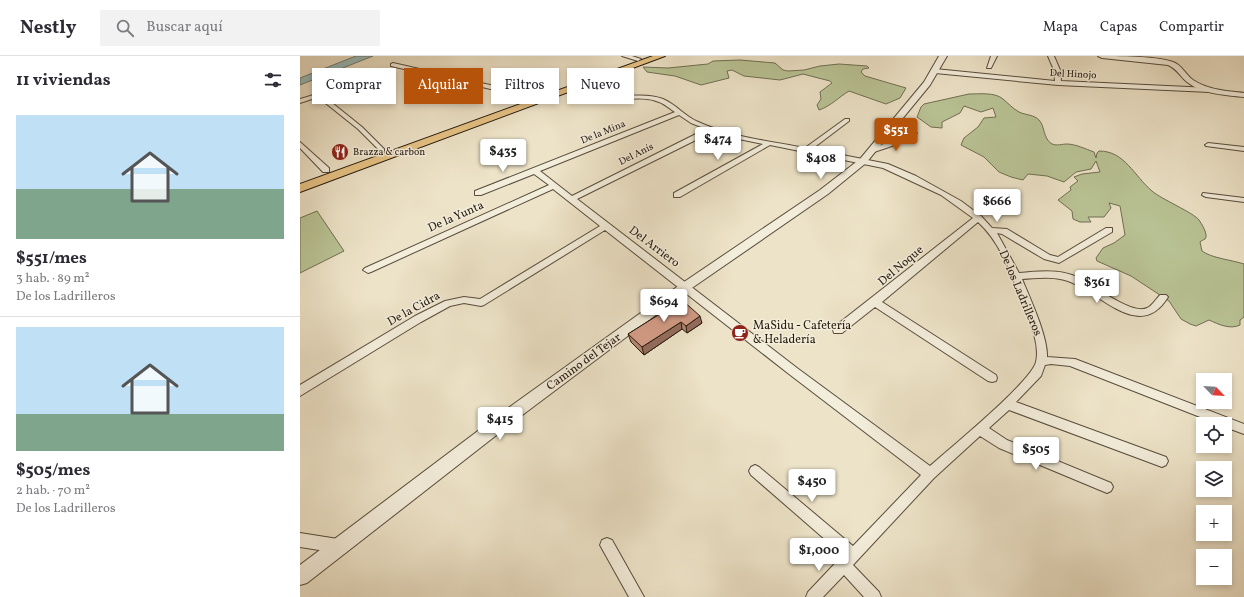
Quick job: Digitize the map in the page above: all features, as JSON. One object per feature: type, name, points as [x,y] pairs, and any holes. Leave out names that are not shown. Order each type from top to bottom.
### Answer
[{"type":"main road","points":[[627,68],[661,56]]},
{"type":"main road","points":[[559,88],[642,58]]},
{"type":"main road","points":[[300,188],[567,90]]},
{"type":"main road","points":[[300,180],[514,104]]},
{"type":"street","points":[[625,56],[642,58]]},
{"type":"street","name":"Camino del Tejar","points":[[300,576],[338,546],[686,287],[824,192],[863,161],[935,71],[943,56]]},
{"type":"street","points":[[989,67],[994,56]]},
{"type":"street","points":[[1051,56],[1057,70],[1058,83]]},
{"type":"street","points":[[1102,56],[1170,64],[1180,68],[1188,80],[1193,83],[1210,90],[1244,95]]},
{"type":"street","points":[[393,64],[491,87]]},
{"type":"street","name":"Del Hinojo","points":[[935,71],[1058,83],[1210,90]]},
{"type":"street","points":[[300,101],[319,95],[360,128],[382,150]]},
{"type":"street","name":"De los Ladrilleros","points":[[634,96],[661,100],[678,113],[710,130],[884,166],[908,175],[931,187],[978,218],[989,230],[1005,254],[1039,337],[1042,350],[1041,362]]},
{"type":"street","name":"De la Mina","points":[[478,193],[678,113]]},
{"type":"street","points":[[806,150],[847,120]]},
{"type":"street","name":"Del Anís","points":[[571,199],[710,130]]},
{"type":"street","points":[[871,151],[890,145],[914,133]]},
{"type":"street","points":[[677,195],[769,143]]},
{"type":"street","points":[[300,144],[326,170]]},
{"type":"street","points":[[1208,145],[1244,149]]},
{"type":"street","name":"Del Arriero","points":[[535,171],[930,474]]},
{"type":"street","name":"De la Yunta","points":[[368,270],[554,186]]},
{"type":"street","points":[[1206,195],[1244,200]]},
{"type":"street","name":"Del Noque","points":[[838,330],[875,302],[978,218]]},
{"type":"street","name":"De la Cidra","points":[[300,391],[418,319],[448,303],[464,300],[481,303],[605,226]]},
{"type":"street","points":[[989,230],[1004,231],[1047,257],[1059,260],[1109,230]]},
{"type":"street","points":[[1015,276],[1067,277],[1077,280],[1125,308],[1141,313],[1148,312],[1163,297]]},
{"type":"street","points":[[875,302],[992,378]]},
{"type":"street","points":[[814,597],[930,474],[1007,404],[1037,373],[1041,362],[1051,360],[1072,362],[1244,429]]},
{"type":"street","points":[[1007,404],[1162,461]]},
{"type":"street","points":[[980,429],[1003,444],[1107,487]]},
{"type":"street","points":[[755,471],[848,560],[874,597]]},
{"type":"street","points":[[300,540],[338,546]]},
{"type":"street","points":[[607,545],[638,597]]},
{"type":"green space","points":[[740,60],[775,63],[783,70],[788,71],[839,64],[867,66],[869,68],[863,69],[861,72],[865,76],[906,88],[900,98],[886,104],[849,91],[831,104],[819,110],[817,105],[821,99],[820,92],[832,83],[830,81],[803,74],[780,80],[744,76],[732,70],[727,71],[729,78],[701,85],[675,76],[647,72],[643,67],[668,68],[708,64],[713,61]]},
{"type":"green space","points":[[969,94],[996,95],[1019,112],[1037,118],[1041,123],[1047,139],[1052,144],[1070,144],[1077,146],[1094,152],[1096,158],[1099,151],[1116,155],[1128,165],[1152,191],[1196,217],[1206,235],[1205,239],[1200,242],[1202,251],[1216,257],[1244,264],[1244,317],[1240,320],[1240,325],[1228,327],[1209,320],[1196,326],[1190,324],[1181,319],[1169,301],[1131,276],[1097,261],[1096,258],[1103,248],[1114,243],[1125,235],[1120,206],[1109,203],[1111,208],[1104,217],[1088,217],[1091,222],[1080,222],[1073,219],[1072,211],[1058,200],[1071,190],[1070,187],[1078,181],[1074,177],[1082,174],[1100,172],[1096,161],[1091,169],[1076,172],[1064,182],[1047,176],[1028,174],[1023,180],[999,172],[984,157],[961,145],[964,138],[978,127],[984,118],[996,117],[993,108],[981,112],[964,106],[960,113],[942,122],[942,128],[931,127],[917,117],[921,107],[924,104]]},
{"type":"green space","points":[[317,211],[344,251],[300,273],[300,218]]},
{"type":"water","points":[[356,56],[373,56],[343,68],[325,68]]},
{"type":"water","points":[[312,73],[312,80],[300,85],[300,78]]},
{"type":"building","points":[[682,300],[700,316],[686,326],[681,322],[642,347],[628,334]]},
{"type":"place","name":"Brazza & carbon","points":[[340,152]]},
{"type":"place","name":"MaSidu - Cafetería & Heladería","points":[[740,333]]}]
